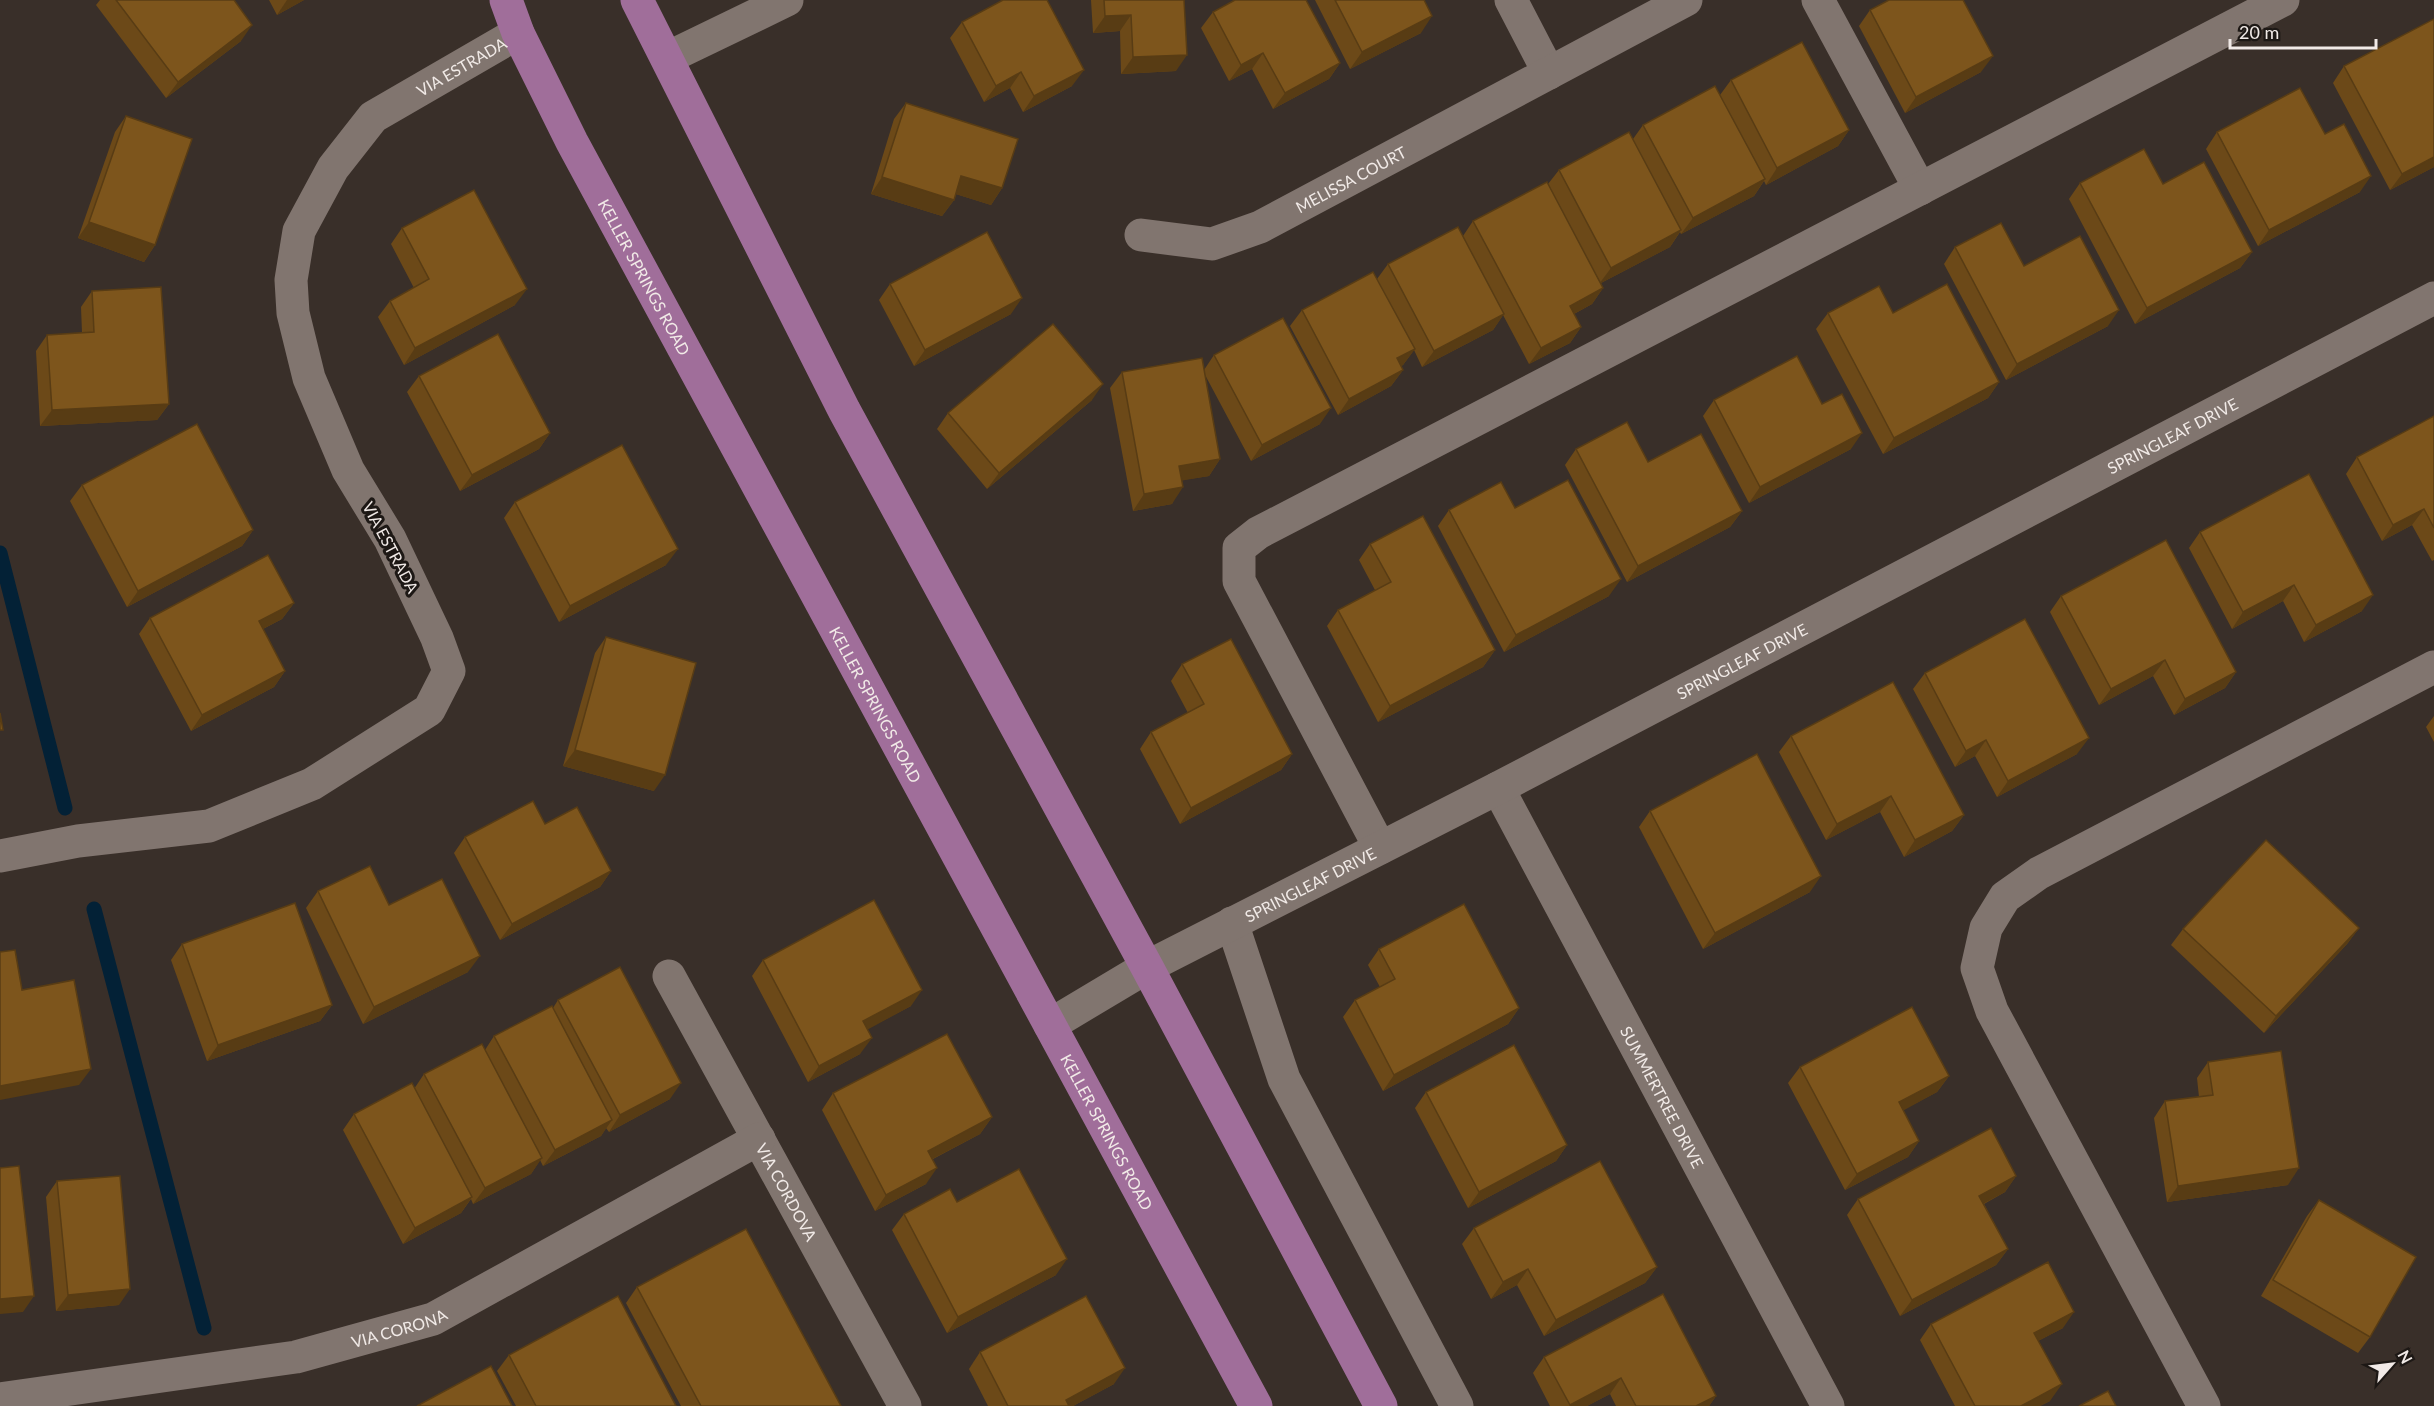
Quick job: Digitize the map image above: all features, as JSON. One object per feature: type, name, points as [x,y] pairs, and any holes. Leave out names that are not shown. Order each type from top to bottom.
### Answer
[{"type":"main road","name":"KELLER SPRINGS ROAD","points":[[506,0],[518,33],[578,153],[1256,1406]]},
{"type":"main road","points":[[638,0],[844,410],[1147,967],[1381,1406]]},
{"type":"street","points":[[667,57],[787,0]]},
{"type":"street","points":[[1511,0],[1549,73]]},
{"type":"street","name":"MELISSA COURT","points":[[1141,235],[1212,244],[1260,227],[1686,0]]},
{"type":"street","points":[[1818,0],[1920,189]]},
{"type":"street","points":[[1380,848],[1239,581],[1239,548],[1258,533],[2283,0]]},
{"type":"street","name":"VIA ESTRADA","points":[[0,856],[78,841],[209,826],[312,784],[429,710],[449,671],[437,638],[390,539],[348,470],[309,378],[293,313],[291,280],[299,231],[333,168],[374,117],[518,33]]},
{"type":"street","name":"SPRINGLEAF DRIVE","points":[[1050,1024],[1147,967],[1498,788],[2434,298]]},
{"type":"street","points":[[2204,1406],[1992,1011],[1977,968],[1986,928],[2005,897],[2039,873],[2434,667]]},
{"type":"street","name":"SUMMERTREE DRIVE","points":[[1498,788],[1828,1406]]},
{"type":"street","points":[[1232,923],[1284,1079],[1457,1406]]},
{"type":"street","name":"VIA CORDOVA","points":[[669,976],[905,1406]]},
{"type":"street","name":"VIA CORONA","points":[[0,1399],[296,1357],[433,1319],[759,1139]]},
{"type":"building","points":[[116,0],[234,0],[252,25],[178,82]]},
{"type":"building","points":[[1003,0],[1047,0],[1084,70],[1034,96],[1021,72],[996,86],[962,22]]},
{"type":"building","points":[[1104,0],[1184,0],[1187,55],[1133,57],[1131,15],[1105,16]]},
{"type":"building","points":[[1235,0],[1306,0],[1340,63],[1285,93],[1263,53],[1241,65],[1213,12]]},
{"type":"building","points":[[1335,0],[1424,0],[1432,16],[1362,52]]},
{"type":"building","points":[[1889,0],[1963,0],[1993,56],[1916,97],[1870,10]]},
{"type":"building","points":[[2434,19],[2434,157],[2402,174],[2344,66]]},
{"type":"building","points":[[1802,42],[1849,130],[1777,168],[1731,80]]},
{"type":"building","points":[[1715,86],[1765,179],[1693,218],[1643,125]]},
{"type":"building","points":[[2300,88],[2325,134],[2344,124],[2371,176],[2269,230],[2217,132]]},
{"type":"building","points":[[906,103],[1018,139],[1002,188],[961,176],[954,200],[882,177]]},
{"type":"building","points":[[126,116],[192,139],[155,245],[89,222]]},
{"type":"building","points":[[1629,132],[1681,230],[1611,268],[1559,170]]},
{"type":"building","points":[[2144,149],[2163,184],[2204,162],[2252,252],[2147,308],[2080,183]]},
{"type":"building","points":[[1547,182],[1603,288],[1570,306],[1581,327],[1541,348],[1473,221]]},
{"type":"building","points":[[474,190],[527,289],[415,348],[390,301],[429,279],[402,228]]},
{"type":"building","points":[[2001,223],[2024,266],[2080,236],[2119,310],[2017,364],[1955,247]]},
{"type":"building","points":[[1458,227],[1504,314],[1434,351],[1388,264]]},
{"type":"building","points":[[987,232],[1022,298],[925,350],[890,284]]},
{"type":"building","points":[[1373,272],[1415,349],[1397,358],[1403,370],[1349,399],[1302,310]]},
{"type":"building","points":[[1947,284],[1999,382],[1894,438],[1828,313],[1879,286],[1893,313]]},
{"type":"building","points":[[161,287],[169,404],[52,410],[47,335],[94,332],[92,291]]},
{"type":"building","points":[[1283,318],[1331,408],[1262,445],[1214,355]]},
{"type":"building","points":[[1053,324],[1103,384],[999,473],[948,413]]},
{"type":"building","points":[[498,334],[550,433],[472,475],[419,376]]},
{"type":"building","points":[[1797,356],[1822,404],[1842,394],[1862,433],[1760,487],[1714,400]]},
{"type":"building","points":[[1202,358],[1220,459],[1179,466],[1183,487],[1144,494],[1122,372]]},
{"type":"building","points":[[2434,416],[2434,528],[2424,509],[2393,525],[2357,457]]},
{"type":"building","points":[[1627,422],[1648,462],[1701,434],[1742,511],[1638,566],[1576,449]]},
{"type":"building","points":[[197,424],[253,530],[138,591],[82,485]]},
{"type":"building","points":[[622,445],[678,549],[570,606],[515,502]]},
{"type":"building","points":[[2309,474],[2373,595],[2316,625],[2294,585],[2243,612],[2200,532]]},
{"type":"building","points":[[1568,480],[1621,579],[1516,635],[1449,510],[1501,482],[1515,508]]},
{"type":"building","points":[[1423,516],[1495,650],[1390,706],[1338,610],[1391,582],[1370,544]]},
{"type":"building","points":[[2166,540],[2236,672],[2185,699],[2165,660],[2111,689],[2061,596]]},
{"type":"building","points":[[268,555],[294,603],[259,621],[285,671],[202,715],[150,618]]},
{"type":"building","points":[[2025,619],[2089,738],[2008,781],[1986,740],[1966,751],[1925,673]]},
{"type":"building","points":[[606,637],[696,663],[665,775],[575,750]]},
{"type":"building","points":[[1231,639],[1292,754],[1191,808],[1151,732],[1204,704],[1182,664]]},
{"type":"building","points":[[1893,682],[1964,815],[1915,840],[1891,796],[1837,824],[1791,736]]},
{"type":"building","points":[[0,713],[3,730],[0,730]]},
{"type":"building","points":[[1757,754],[1821,876],[1715,933],[1650,811]]},
{"type":"building","points":[[533,801],[545,824],[577,807],[611,871],[512,924],[465,837]]},
{"type":"building","points":[[2266,840],[2359,928],[2276,1016],[2183,929]]},
{"type":"building","points":[[370,866],[389,905],[442,879],[480,956],[374,1007],[318,891]]},
{"type":"building","points":[[874,900],[922,990],[863,1021],[872,1038],[819,1066],[763,960]]},
{"type":"building","points":[[295,903],[332,1005],[218,1045],[182,944]]},
{"type":"building","points":[[1464,904],[1519,1008],[1394,1075],[1355,1000],[1395,979],[1379,949]]},
{"type":"building","points":[[15,950],[22,990],[74,980],[91,1069],[0,1086],[0,952]]},
{"type":"building","points":[[620,967],[681,1083],[620,1115],[558,1000]]},
{"type":"building","points":[[552,1006],[612,1120],[555,1150],[494,1036]]},
{"type":"building","points":[[1912,1007],[1949,1076],[1899,1102],[1919,1141],[1857,1174],[1800,1067]]},
{"type":"building","points":[[947,1034],[992,1117],[928,1151],[937,1168],[886,1195],[833,1093]]},
{"type":"building","points":[[482,1044],[542,1158],[485,1188],[424,1074]]},
{"type":"building","points":[[1514,1045],[1567,1145],[1479,1192],[1426,1092]]},
{"type":"building","points":[[2281,1051],[2299,1168],[2178,1186],[2165,1101],[2213,1095],[2208,1062]]},
{"type":"building","points":[[412,1083],[472,1197],[415,1228],[354,1114]]},
{"type":"building","points":[[1991,1128],[2016,1176],[1979,1196],[2008,1249],[1912,1300],[1858,1199]]},
{"type":"building","points":[[1600,1161],[1657,1267],[1556,1320],[1528,1269],[1503,1282],[1474,1228]]},
{"type":"building","points":[[19,1166],[34,1296],[0,1299],[0,1168]]},
{"type":"building","points":[[1019,1169],[1067,1259],[958,1317],[904,1214],[950,1189],[957,1202]]},
{"type":"building","points":[[120,1176],[130,1289],[68,1295],[57,1181]]},
{"type":"building","points":[[2319,1200],[2416,1257],[2370,1337],[2273,1280]]},
{"type":"building","points":[[746,1229],[841,1406],[701,1406],[637,1287]]},
{"type":"building","points":[[2048,1262],[2074,1312],[2034,1333],[2062,1384],[2021,1406],[1975,1406],[1931,1324]]},
{"type":"building","points":[[1663,1294],[1716,1396],[1696,1406],[1636,1406],[1621,1378],[1570,1405],[1544,1357]]},
{"type":"building","points":[[618,1296],[676,1406],[536,1406],[509,1355]]},
{"type":"building","points":[[1086,1296],[1125,1368],[1066,1400],[1069,1406],[1008,1406],[980,1352]]},
{"type":"building","points":[[491,1366],[512,1406],[417,1406]]},
{"type":"building","points":[[2108,1391],[2116,1406],[2079,1406]]},
{"type":"waterway","points":[[0,553],[65,808]]},
{"type":"waterway","points":[[94,909],[204,1328]]}]
